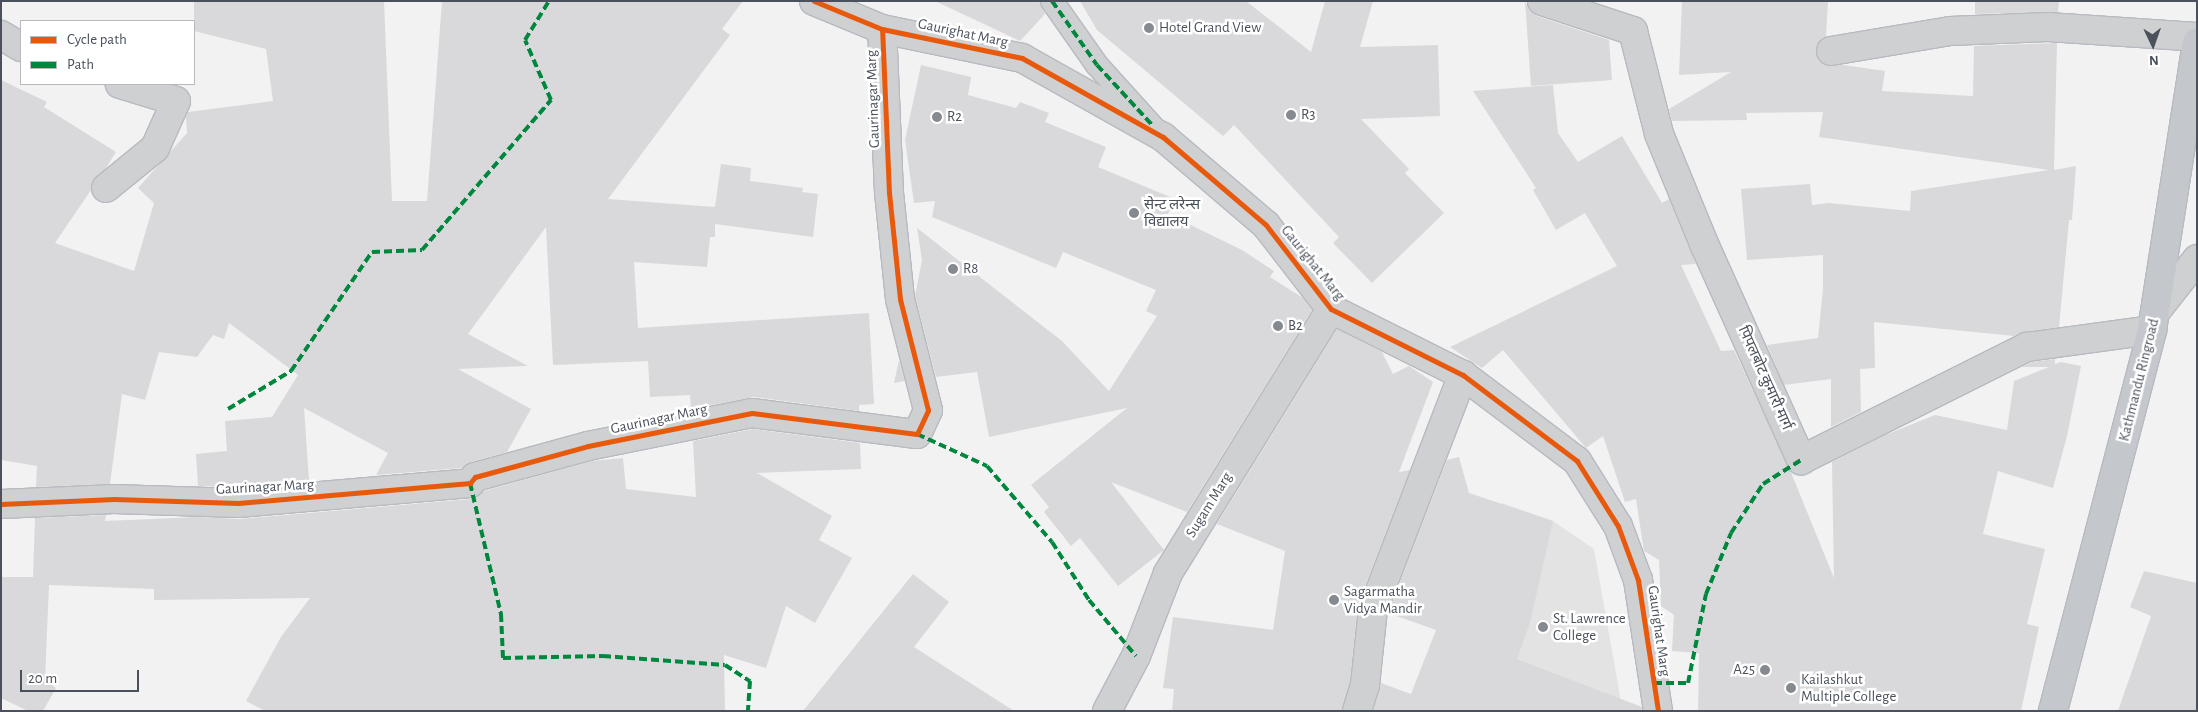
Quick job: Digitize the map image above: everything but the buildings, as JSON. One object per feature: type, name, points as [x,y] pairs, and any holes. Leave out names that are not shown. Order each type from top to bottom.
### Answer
[{"type":"highway","name":"Kathmandu Ringroad","points":[[2053,711],[2154,321],[2197,43]]},
{"type":"street","name":"Gaurighat Marg","points":[[814,1],[882,29],[1022,58],[1163,137],[1266,224],[1331,309],[1463,375],[1577,461],[1618,526],[1638,580],[1658,711]]},
{"type":"street","points":[[1052,1],[1097,65],[1163,137]]},
{"type":"street","name":"पिपलबोट कुमारी मार्ग","points":[[1542,1],[1633,31],[1659,134],[1706,246],[1801,460],[2027,347],[2154,321]]},
{"type":"street","points":[[1831,51],[1950,31],[2038,27],[2197,36]]},
{"type":"street","name":"Gaurinagar Marg","points":[[1,504],[114,499],[238,504],[470,483],[475,477],[588,446],[752,413],[916,434],[928,410],[900,299],[889,193],[882,29]]},
{"type":"street","points":[[1,35],[20,45]]},
{"type":"street","points":[[106,188],[155,148],[176,101],[123,85]]},
{"type":"street","points":[[2154,321],[2197,259]]},
{"type":"street","name":"Sugam Marg","points":[[1107,711],[1136,656],[1168,573],[1331,309]]},
{"type":"street","points":[[1357,711],[1365,684],[1373,609],[1463,375]]},
{"type":"shaded area","name":"St. Lawrence College","points":[[1502,503],[1553,521],[1594,549],[1620,696],[1620,711],[1469,663],[1488,592]]},
{"type":"marked path","points":[[228,409],[291,371],[372,252],[422,250],[551,100],[525,40],[549,1]]},
{"type":"marked path","points":[[1052,1],[1097,65],[1153,126]]},
{"type":"marked path","points":[[917,434],[987,466],[1052,542],[1089,600],[1136,656]]},
{"type":"marked path","points":[[1654,683],[1688,683],[1706,594],[1731,533],[1763,484],[1801,460]]},
{"type":"marked path","points":[[470,483],[501,614],[503,658],[603,656],[725,665],[750,681],[748,711]]},
{"type":"cycle path","points":[[814,1],[882,29],[1022,58],[1163,137],[1266,225],[1331,309],[1463,375],[1577,461],[1618,526],[1638,580],[1658,711]]},
{"type":"cycle path","points":[[1,504],[114,499],[238,503],[470,483],[475,477],[588,446],[752,413],[917,434],[928,410],[900,299],[889,193],[882,29]]},
{"type":"place","name":"Hotel Grand View","points":[[1149,28]]},
{"type":"place","name":"R3","points":[[1291,115]]},
{"type":"place","name":"R2","points":[[937,117]]},
{"type":"place","name":"सेन्ट लरेन्स विद्यालय","points":[[1134,213]]},
{"type":"place","name":"R8","points":[[953,269]]},
{"type":"place","name":"B2","points":[[1278,326]]},
{"type":"place","name":"Sagarmatha Vidya Mandir","points":[[1334,600]]},
{"type":"place","name":"St. Lawrence College","points":[[1543,627]]},
{"type":"place","name":"A25","points":[[1765,670]]},
{"type":"place","name":"Kailashkut Multiple College","points":[[1791,688]]}]
